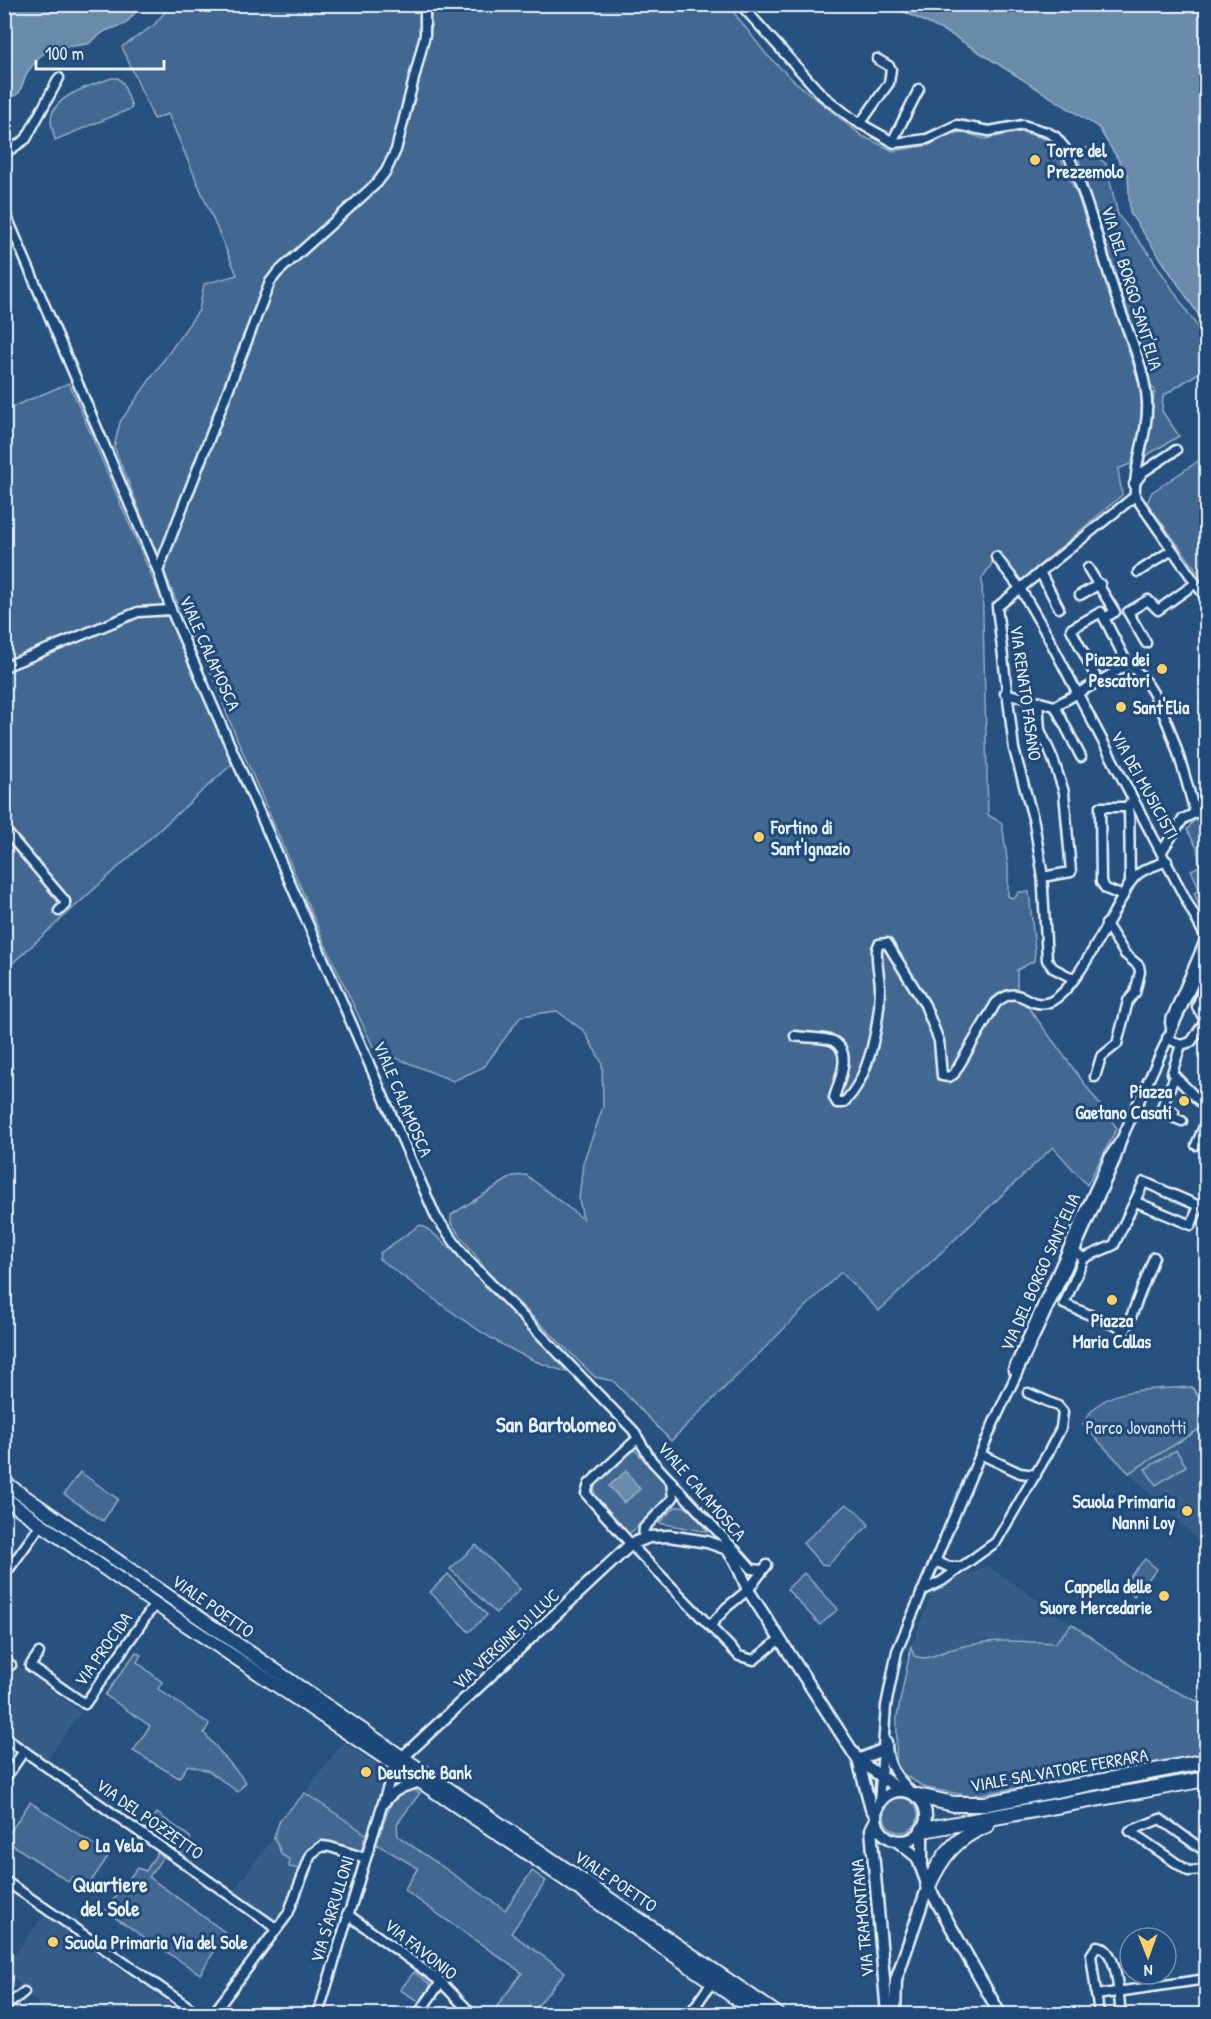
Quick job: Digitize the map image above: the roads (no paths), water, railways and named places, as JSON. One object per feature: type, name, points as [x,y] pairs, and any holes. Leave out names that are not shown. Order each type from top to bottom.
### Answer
[{"type":"highway","name":"VIALE SALVATORE FERRARA","points":[[915,1795],[954,1804],[984,1804],[1206,1761]]},
{"type":"highway","name":"VIALE SALVATORE FERRARA","points":[[923,1831],[1206,1779]]},
{"type":"highway","points":[[928,1886],[941,1858],[963,1837],[1005,1817]]},
{"type":"main road","name":"VIALE POETTO","points":[[4,1482],[399,1761],[421,1782],[758,2014]]},
{"type":"main road","name":"VIALE POETTO","points":[[4,1498],[155,1604],[399,1761],[778,2014]]},
{"type":"street","points":[[158,571],[270,282],[282,267],[377,183],[393,159],[424,35],[425,4]]},
{"type":"street","points":[[741,5],[822,95],[860,124],[892,141],[919,89]]},
{"type":"street","points":[[860,124],[889,83],[891,76],[889,66],[877,59]]},
{"type":"street","points":[[4,154],[26,139],[59,78]]},
{"type":"street","name":"VIA DEL BORGO SANT'ELIA","points":[[892,141],[918,141],[957,125],[989,131],[1010,125],[1023,125],[1047,132],[1056,137],[1065,148],[1098,233],[1144,384],[1146,416],[1134,484],[1135,496],[1206,598]]},
{"type":"street","name":"VIALE CALAMOSCA","points":[[4,210],[158,571],[171,610],[436,1217],[466,1259],[633,1430],[652,1461],[735,1550],[736,1562]]},
{"type":"street","points":[[1134,484],[1143,472],[1176,450]]},
{"type":"street","name":"VIA RENATO FASANO","points":[[1074,979],[1053,968],[1047,960],[1042,878],[1034,822],[1016,760],[1005,693],[997,607],[1135,496]]},
{"type":"street","points":[[1138,572],[1172,550]]},
{"type":"street","name":"VIA DEI MUSICISTI","points":[[996,557],[1020,588],[1162,850],[1206,938]]},
{"type":"street","points":[[1088,568],[1100,584],[1115,612],[1104,618]]},
{"type":"street","points":[[1040,572],[1059,608]]},
{"type":"street","points":[[1146,643],[1128,612],[1148,600],[1158,610],[1196,583]]},
{"type":"street","points":[[1080,595],[1100,584]]},
{"type":"street","points":[[4,667],[138,612],[171,610]]},
{"type":"street","points":[[1098,681],[1071,629],[1101,612],[1128,664],[1139,672],[1169,724],[1195,813]]},
{"type":"street","points":[[1005,693],[1055,706],[1128,664]]},
{"type":"street","points":[[1038,701],[1040,730],[1064,792],[1071,872],[1042,878]]},
{"type":"street","points":[[1055,706],[1081,758]]},
{"type":"street","points":[[1130,880],[1127,807],[1132,798]]},
{"type":"street","points":[[1123,896],[1106,889],[1101,882],[1100,807],[1127,807]]},
{"type":"street","points":[[1162,850],[1183,819],[1206,811]]},
{"type":"street","points":[[4,829],[65,901],[65,905],[58,911]]},
{"type":"street","points":[[795,1036],[832,1041],[840,1048],[843,1054],[841,1081],[834,1098],[839,1103],[852,1094],[860,1084],[878,1019],[880,984],[876,957],[879,944],[883,943],[890,946],[925,1005],[939,1041],[942,1076],[954,1074],[996,1003],[1002,997],[1007,994],[1020,994],[1036,1003],[1046,1003],[1064,992],[1123,896],[1130,880],[1136,873],[1167,861]]},
{"type":"street","points":[[1095,1077],[1101,1057],[1117,1044],[1128,1001],[1135,993],[1140,972],[1139,966],[1125,954],[1106,924]]},
{"type":"street","name":"VIA DEL BORGO SANT'ELIA","points":[[1171,1028],[1170,1022],[1206,938]]},
{"type":"street","name":"VIA DEL BORGO SANT'ELIA","points":[[994,1422],[997,1406],[1116,1158],[1122,1138],[1206,955]]},
{"type":"street","points":[[1206,981],[1197,1007],[1206,1020],[1196,1038],[1181,1045],[1172,1068],[1175,1076],[1206,1108]]},
{"type":"street","points":[[1167,1038],[1181,1045]]},
{"type":"street","points":[[1175,1076],[1162,1107],[1174,1112],[1172,1117],[1182,1121]]},
{"type":"street","points":[[1196,1145],[1206,1122]]},
{"type":"street","points":[[1064,1304],[1084,1258],[1114,1245],[1144,1182],[1203,1204],[1191,1225],[1136,1202]]},
{"type":"street","points":[[1071,1252],[1084,1258]]},
{"type":"street","name":"VIA DEL BORGO SANT'ELIA","points":[[877,1813],[886,1706],[897,1651],[994,1422],[1053,1299],[1071,1252]]},
{"type":"street","points":[[1053,1299],[1126,1330],[1155,1257]]},
{"type":"street","points":[[922,1591],[942,1581],[959,1567],[993,1546],[1036,1475],[1061,1428],[1063,1412],[1058,1406],[1028,1393]]},
{"type":"street","points":[[638,1438],[589,1484],[586,1491],[590,1499],[740,1656],[749,1660],[759,1657],[780,1639]]},
{"type":"street","points":[[981,1454],[1020,1473],[1036,1475]]},
{"type":"street","points":[[643,1540],[644,1528],[673,1498],[671,1480]]},
{"type":"street","points":[[4,1576],[42,1524]]},
{"type":"street","points":[[631,1544],[669,1536],[707,1542],[727,1549],[736,1562],[748,1590],[858,1760],[871,1808],[877,1813],[882,1833],[913,1851],[928,1886],[1000,2014]]},
{"type":"street","name":"VIA VERGINE DI LLUC","points":[[399,1761],[631,1544]]},
{"type":"street","points":[[710,1626],[727,1607],[748,1590],[765,1567],[752,1569],[735,1550]]},
{"type":"street","points":[[935,1561],[949,1567],[959,1567]]},
{"type":"street","name":"VIA PROCIDA","points":[[39,1653],[30,1666],[85,1704],[155,1604]]},
{"type":"street","name":"VIA DEL BORGO SANT'ELIA","points":[[886,1706],[888,1764],[894,1774],[915,1795]]},
{"type":"street","name":"VIA DEL POZZETTO","points":[[4,1737],[276,1928]]},
{"type":"street","points":[[858,1760],[882,1750]]},
{"type":"street","points":[[4,1780],[24,1751]]},
{"type":"street","points":[[858,1760],[900,1790],[915,1795],[926,1812],[923,1831],[923,1872]]},
{"type":"street","name":"VIA S'ARRULLONI","points":[[318,2014],[379,1813],[399,1761]]},
{"type":"street","name":"VIA S'ARRULLONI","points":[[379,1813],[393,1792],[403,1786],[421,1782]]},
{"type":"street","points":[[877,1813],[886,1796],[900,1790]]},
{"type":"street","name":"VIA TRAMONTANA","points":[[877,1813],[871,1829],[887,2014]]},
{"type":"street","points":[[1206,1852],[1160,1819],[1130,1831],[1188,1871],[1206,1870]]},
{"type":"street","points":[[897,1841],[912,1839],[923,1831]]},
{"type":"street","points":[[213,2014],[292,1907],[311,1854],[316,1849],[330,1847],[365,1858]]},
{"type":"street","points":[[4,1880],[199,2014]]},
{"type":"street","name":"VIA TRAMONTANA","points":[[895,2014],[896,1980],[928,1886]]},
{"type":"street","points":[[917,1917],[930,1910],[944,1913]]},
{"type":"street","name":"VIA FAVONIO","points":[[347,1914],[441,1982],[472,2014]]},
{"type":"street","points":[[1099,2014],[1091,1955],[1097,1946],[1102,1947],[1113,1957],[1121,2014]]},
{"type":"street","points":[[882,1962],[891,1966],[901,1964]]},
{"type":"street","points":[[1096,1995],[1206,1979]]},
{"type":"street","points":[[418,2014],[441,1982]]},
{"type":"street","points":[[690,2014],[712,1982]]},
{"type":"street","points":[[14,2014],[6,2007],[24,1992]]},
{"type":"place","name":"Torre del Prezzemolo","points":[[1035,160]]},
{"type":"place","name":"Piazza dei Pescatori","points":[[1162,669]]},
{"type":"place","name":"Sant'Elia","points":[[1121,707]]},
{"type":"place","name":"Fortino di Sant'Ignazio","points":[[759,837]]},
{"type":"place","name":"Piazza Gaetano Casati","points":[[1184,1101]]},
{"type":"place","name":"Piazza Maria Callas","points":[[1112,1300]]},
{"type":"place","name":"Scuola Primaria Nanni Loy","points":[[1187,1511]]},
{"type":"place","name":"Cappella delle Suore Mercedarie","points":[[1164,1596]]},
{"type":"place","name":"Deutsche Bank","points":[[366,1772]]},
{"type":"place","name":"La Vela","points":[[84,1845]]},
{"type":"place","name":"Scuola Primaria Via del Sole","points":[[53,1942]]},
{"type":"district","name":"San Bartolomeo","points":[[556,1424]]},
{"type":"district","name":"Quartiere del Sole","points":[[110,1896]]},
{"type":"park label","name":"Parco Jovanotti","points":[[1136,1427]]}]
